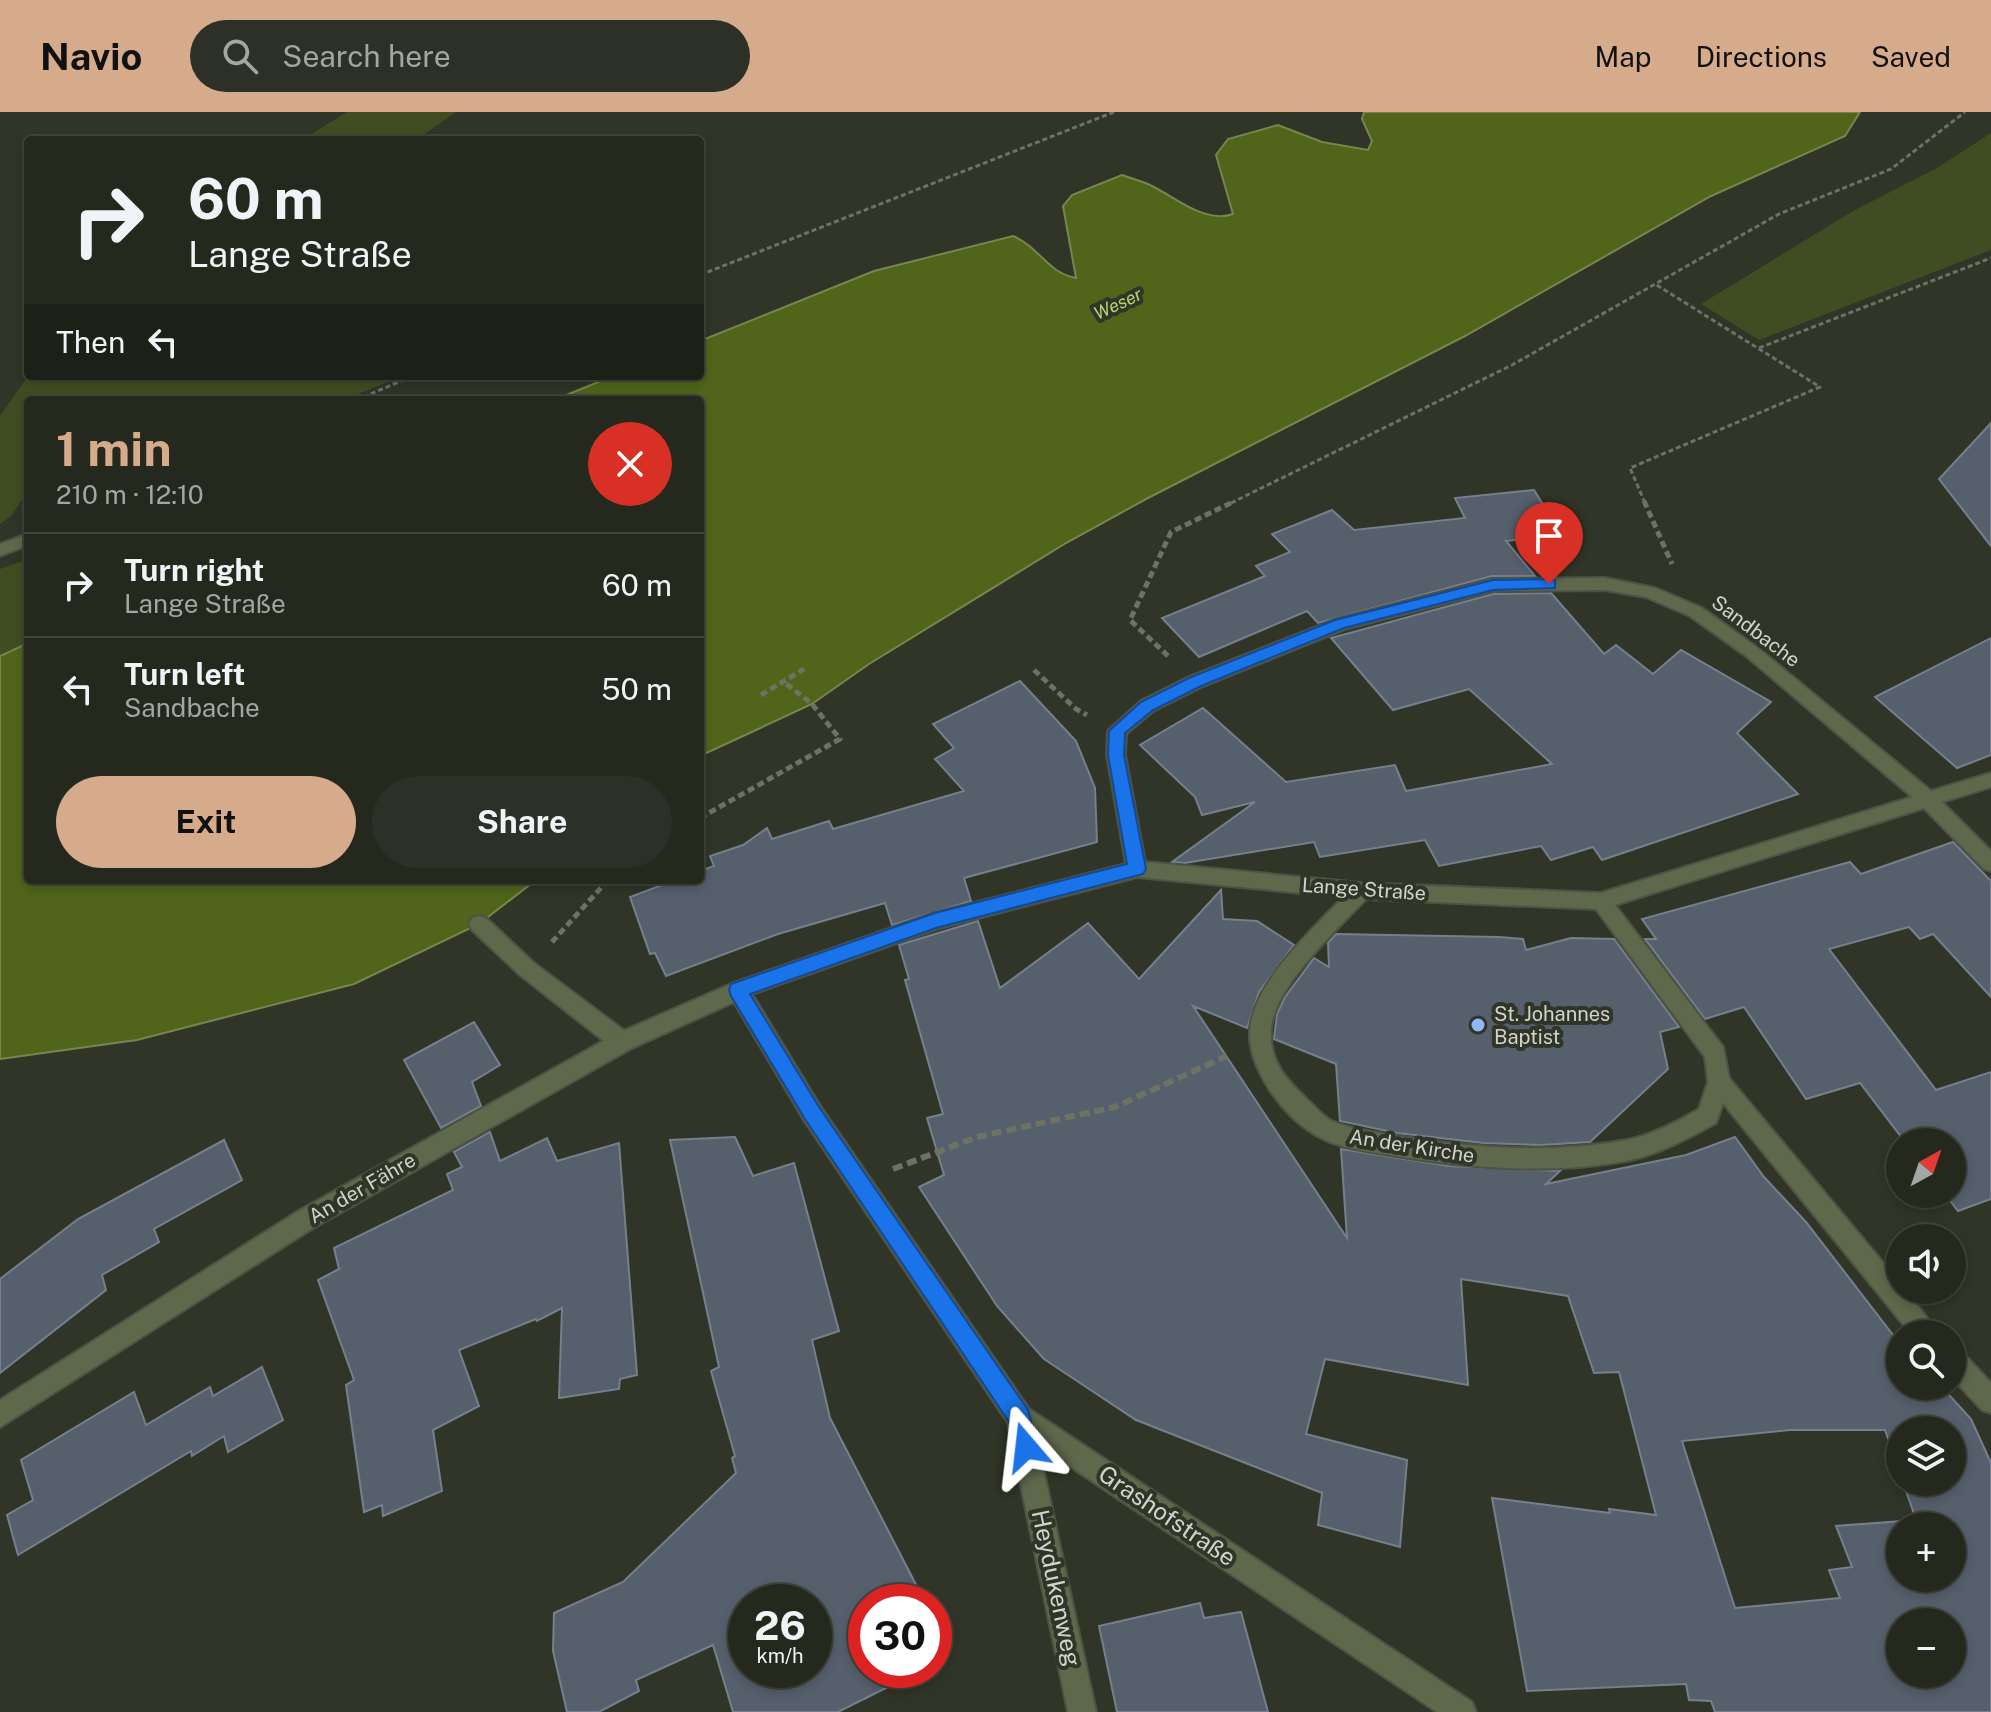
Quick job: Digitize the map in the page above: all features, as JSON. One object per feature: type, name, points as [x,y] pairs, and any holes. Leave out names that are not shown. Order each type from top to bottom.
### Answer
[{"type":"street","points":[[0,550],[24,541]]},
{"type":"street","name":"Sandbache","points":[[1117,731],[1147,706],[1195,682],[1340,624],[1493,585],[1605,584],[1649,592],[1696,612],[1752,652],[1926,798],[1991,863]]},
{"type":"street","points":[[1117,731],[1116,755],[1137,869]]},
{"type":"street","name":"Lange Straße","points":[[738,990],[935,921],[1137,869],[1361,891],[1601,901],[1991,780]]},
{"type":"street","name":"An der Kirche","points":[[1361,891],[1307,948],[1272,995],[1260,1028],[1262,1056],[1276,1084],[1321,1127],[1353,1139],[1450,1155],[1531,1159],[1628,1150],[1679,1132],[1708,1116],[1719,1082]]},
{"type":"street","points":[[1601,901],[1715,1054],[1719,1082],[1915,1320]]},
{"type":"street","points":[[479,924],[527,969],[622,1042]]},
{"type":"street","name":"An der Fähre","points":[[0,1414],[305,1220],[622,1042],[738,990]]},
{"type":"street","name":"Grashofstraße","points":[[738,990],[812,1113],[1020,1418],[1462,1712]]},
{"type":"street","points":[[1966,1375],[1991,1401]]},
{"type":"street","name":"Heydukenweg","points":[[1020,1418],[1082,1712]]},
{"type":"path","points":[[704,274],[1114,112]]},
{"type":"path","points":[[1195,682],[1130,620],[1171,532],[1512,365],[1779,214],[1891,169],[1965,112]]},
{"type":"path","points":[[1759,348],[1991,258]]},
{"type":"path","points":[[1655,284],[1820,387],[1630,468],[1696,612]]},
{"type":"path","points":[[366,396],[404,380]]},
{"type":"path","points":[[761,695],[804,669]]},
{"type":"path","points":[[1034,670],[1076,709],[1117,731]]},
{"type":"path","points":[[704,816],[840,739],[812,704],[784,682]]},
{"type":"path","points":[[527,969],[604,884]]},
{"type":"path","points":[[859,1182],[977,1137],[1115,1107],[1261,1040]]},
{"type":"shaded area","points":[[347,112],[456,112],[422,136],[308,136]]},
{"type":"shaded area","points":[[1991,133],[1991,250],[1759,340],[1701,304],[1853,211],[1937,168]]},
{"type":"shaded area","points":[[25,380],[393,380],[353,396],[24,396],[24,496],[12,515],[0,524],[0,416]]},
{"type":"shaded area","points":[[24,560],[24,645],[0,656],[0,569]]},
{"type":"water","name":"Weser","points":[[1364,112],[1860,112],[1845,136],[1711,196],[1465,336],[1148,498],[1066,543],[869,664],[812,704],[704,754],[704,396],[564,396],[603,380],[704,380],[704,339],[874,271],[1013,236],[1058,271],[1076,278],[1063,206],[1072,195],[1122,175],[1149,184],[1201,212],[1222,216],[1233,214],[1216,155],[1228,139],[1278,125],[1322,142],[1368,150],[1372,141],[1362,119]]},
{"type":"water","points":[[24,645],[24,884],[531,884],[479,924],[354,984],[137,1040],[0,1059],[0,656]]},
{"type":"building","points":[[1991,423],[1991,546],[1939,479]]},
{"type":"building","points":[[1534,490],[1562,535],[1506,541],[1535,576],[1492,576],[1318,623],[1307,611],[1199,657],[1162,618],[1265,576],[1256,566],[1290,552],[1272,534],[1332,510],[1354,530],[1465,518],[1455,498]]},
{"type":"building","points":[[1551,593],[1604,654],[1616,645],[1653,674],[1681,650],[1771,702],[1737,733],[1798,794],[1602,860],[1593,847],[1551,860],[1541,846],[1439,866],[1425,840],[1320,857],[1314,842],[1185,863],[1172,862],[1255,802],[1202,815],[1195,797],[1140,745],[1203,708],[1286,782],[1395,765],[1406,791],[1552,764],[1469,689],[1393,710],[1331,638],[1493,594]]},
{"type":"building","points":[[1991,638],[1991,755],[1957,768],[1875,697]]},
{"type":"building","points":[[1020,681],[1076,741],[1095,788],[1097,842],[964,878],[971,901],[892,925],[885,903],[778,934],[666,976],[655,953],[650,954],[630,897],[664,884],[704,884],[704,870],[714,866],[710,856],[743,845],[767,828],[772,839],[829,821],[833,829],[964,791],[935,759],[954,748],[933,724]]},
{"type":"building","points":[[1953,842],[1991,881],[1991,997],[1933,934],[1920,939],[1909,927],[1829,949],[1936,1090],[1991,1072],[1991,1199],[1958,1211],[1956,1208],[1966,1208],[1966,1128],[1894,1128],[1860,1083],[1806,1099],[1744,1007],[1705,1019],[1645,939],[1656,939],[1642,919],[1850,862],[1861,874]]},
{"type":"building","points":[[1221,890],[1223,919],[1257,921],[1294,945],[1259,992],[1247,1028],[1193,1006],[1347,1238],[1341,1149],[1449,1166],[1560,1171],[1546,1184],[1686,1155],[1735,1137],[1886,1326],[1886,1400],[1954,1400],[1971,1419],[1991,1463],[1991,1712],[1715,1712],[1711,1701],[1689,1700],[1686,1684],[1527,1691],[1492,1498],[1610,1513],[1609,1509],[1656,1515],[1619,1372],[1594,1373],[1568,1296],[1461,1279],[1468,1385],[1325,1359],[1306,1434],[1407,1460],[1400,1547],[1318,1525],[1322,1493],[1136,1420],[1044,1359],[997,1306],[919,1187],[944,1175],[927,1118],[943,1114],[905,980],[909,979],[899,945],[978,921],[1000,988],[1088,923],[1139,979]],"holes":[[[1886,1416],[1966,1416],[1966,1496],[1908,1496],[1913,1512],[1966,1512],[1966,1592],[1886,1592],[1886,1522],[1836,1526],[1852,1567],[1829,1570],[1840,1598],[1735,1608],[1682,1441],[1789,1430],[1885,1430],[1886,1433]]]},
{"type":"building","name":"St. Johannes Baptist","points":[[1336,934],[1523,939],[1526,950],[1571,938],[1614,939],[1679,1027],[1660,1032],[1668,1069],[1590,1142],[1541,1145],[1483,1143],[1397,1133],[1340,1121],[1336,1064],[1274,1039],[1277,1014],[1285,997],[1314,958],[1329,967],[1328,943]]},
{"type":"building","points":[[474,1022],[500,1065],[472,1082],[481,1106],[441,1128],[404,1060]]},
{"type":"building","points":[[490,1132],[500,1161],[547,1138],[557,1161],[619,1143],[637,1375],[620,1379],[619,1389],[559,1398],[562,1308],[537,1321],[459,1350],[479,1406],[433,1430],[442,1491],[383,1516],[382,1505],[364,1512],[346,1385],[354,1380],[318,1280],[339,1269],[334,1248],[453,1190],[447,1174],[462,1167],[454,1152]]},
{"type":"building","points":[[735,1137],[753,1176],[794,1163],[839,1331],[812,1340],[830,1418],[916,1584],[848,1584],[848,1688],[886,1688],[838,1712],[733,1712],[713,1645],[636,1680],[639,1691],[599,1712],[567,1712],[553,1651],[554,1613],[623,1582],[736,1473],[732,1458],[735,1456],[711,1371],[719,1367],[670,1140]]},
{"type":"building","points":[[224,1140],[242,1180],[154,1229],[159,1242],[102,1275],[106,1290],[0,1373],[0,1279],[78,1219]]},
{"type":"building","points":[[262,1367],[283,1420],[228,1452],[224,1436],[192,1456],[191,1451],[18,1555],[7,1515],[33,1500],[21,1460],[134,1392],[146,1425],[210,1387],[213,1396]]},
{"type":"building","points":[[1200,1603],[1204,1618],[1241,1612],[1268,1712],[1117,1712],[1099,1626]]},
{"type":"place","name":"St. Johannes Baptist","points":[[1478,1025]]},
{"type":"route","points":[[1026,1447],[1020,1418],[812,1113],[738,990],[935,921],[1137,869],[1116,755],[1117,731],[1147,706],[1195,682],[1340,624],[1493,585],[1549,584]]}]
